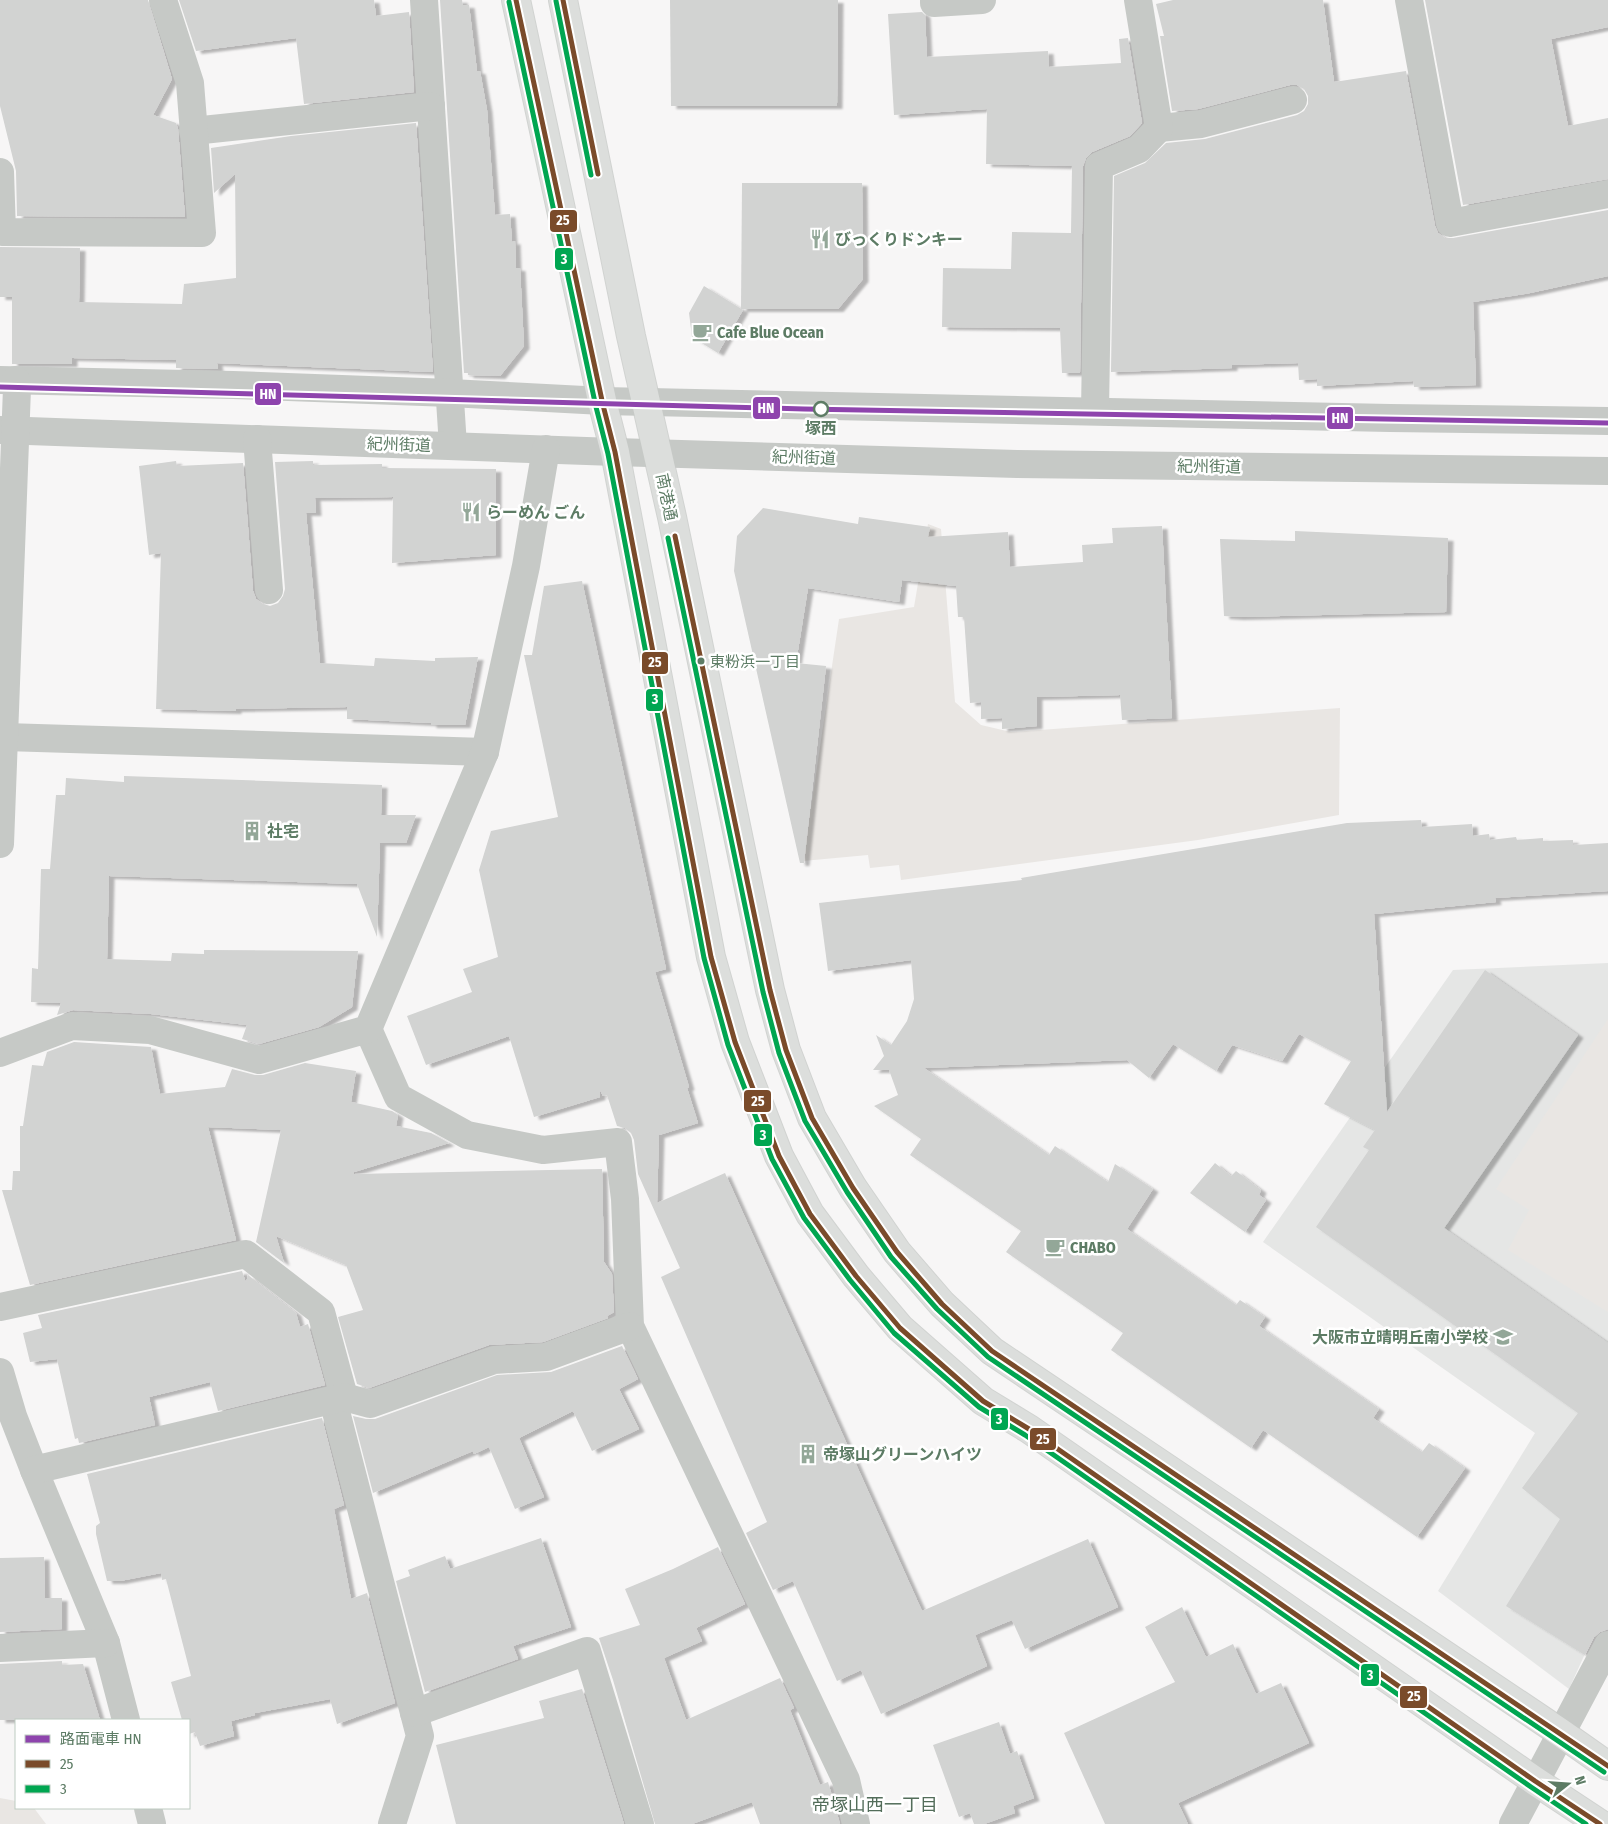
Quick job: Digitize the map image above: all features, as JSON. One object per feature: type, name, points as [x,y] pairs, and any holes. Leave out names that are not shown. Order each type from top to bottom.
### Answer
[{"type":"main road","points":[[516,0],[615,452],[711,957],[735,1042],[761,1112],[779,1156],[810,1214],[856,1276],[900,1328],[983,1401],[1029,1429],[1600,1824]]},
{"type":"main road","name":"南港通","points":[[563,0],[644,401],[658,453],[768,980],[786,1050],[812,1118],[853,1188],[897,1252],[942,1304],[992,1351],[1562,1733],[1608,1766]]},
{"type":"street","points":[[0,172],[2,232],[202,233],[190,83],[163,0]]},
{"type":"street","points":[[424,0],[453,446]]},
{"type":"street","points":[[934,0],[934,3],[982,0]]},
{"type":"street","points":[[1138,0],[1160,128]]},
{"type":"street","points":[[1409,0],[1450,222],[1608,194]]},
{"type":"street","points":[[1095,411],[1099,166],[1139,150],[1160,128],[1201,124],[1293,100]]},
{"type":"street","points":[[193,132],[432,106]]},
{"type":"street","points":[[0,844],[8,380],[233,385],[603,401],[1608,421]]},
{"type":"street","name":"紀州街道","points":[[8,430],[615,452],[1017,464],[1608,470]]},
{"type":"street","points":[[257,439],[269,590]]},
{"type":"street","points":[[546,449],[526,566],[485,752],[368,1030],[398,1097],[467,1134],[544,1150],[618,1142],[625,1199],[630,1326],[846,1780],[856,1824]]},
{"type":"street","points":[[3,729],[485,752]]},
{"type":"street","points":[[0,1053],[72,1026],[150,1030],[260,1060],[368,1030]]},
{"type":"street","points":[[0,1307],[246,1254],[321,1312],[339,1399],[420,1736],[392,1824]]},
{"type":"street","points":[[34,1470],[339,1399],[370,1404],[494,1360],[546,1357],[630,1326]]},
{"type":"street","points":[[0,1372],[13,1416],[34,1470],[106,1643],[126,1719]]},
{"type":"street","points":[[0,1648],[106,1643]]},
{"type":"street","points":[[1513,1824],[1562,1733],[1598,1689],[1608,1645]]},
{"type":"street","points":[[414,1713],[587,1651],[640,1824]]},
{"type":"street","points":[[148,1809],[152,1824]]},
{"type":"shaded area","points":[[928,524],[941,529],[955,702],[981,725],[1011,732],[1340,708],[1339,815],[1198,840],[901,880],[899,865],[870,868],[868,855],[803,861],[839,619],[914,607]]},
{"type":"shaded area","name":"大阪市立晴明丘南小学校","points":[[1608,963],[1608,1610],[1598,1625],[1569,1689],[1438,1591],[1535,1433],[1263,1242],[1453,970]]},
{"type":"shaded area","points":[[1608,1019],[1608,1312],[1508,1250],[1529,1210],[1496,1189]]},
{"type":"shaded area","points":[[0,1798],[15,1801],[15,1809],[35,1809],[46,1824],[0,1824]]},
{"type":"building","points":[[0,0],[148,0],[172,79],[153,115],[176,123],[178,129],[185,217],[17,216],[16,171],[0,106]]},
{"type":"building","points":[[179,0],[374,0],[376,16],[409,12],[414,92],[304,104],[296,38],[196,51]]},
{"type":"building","points":[[440,0],[462,0],[463,5],[469,5],[477,71],[480,71],[487,110],[495,215],[510,214],[512,242],[515,241],[516,268],[520,268],[524,346],[500,376],[468,375],[468,373],[464,373]]},
{"type":"building","points":[[670,0],[838,0],[837,106],[671,106]]},
{"type":"building","points":[[1173,0],[1323,0],[1334,82],[1406,71],[1435,226],[1438,233],[1445,238],[1453,238],[1608,210],[1608,276],[1530,293],[1473,302],[1476,385],[1414,387],[1413,381],[1317,386],[1317,379],[1299,380],[1298,363],[1232,365],[1232,368],[1111,372],[1114,176],[1145,163],[1166,143],[1205,139],[1297,115],[1304,111],[1308,104],[1308,96],[1304,89],[1297,85],[1290,85],[1198,109],[1172,111],[1160,36],[1164,36],[1156,4]]},
{"type":"building","points":[[1425,0],[1608,0],[1608,27],[1551,39],[1568,126],[1608,118],[1608,179],[1463,205]]},
{"type":"building","points":[[922,12],[925,15],[927,57],[1048,51],[1049,67],[1121,63],[1119,39],[1128,38],[1142,123],[1130,136],[1092,152],[1086,158],[1083,166],[1080,373],[1062,373],[1060,328],[942,327],[943,268],[1011,269],[1012,232],[1071,233],[1072,166],[986,164],[987,109],[894,115],[888,14]]},
{"type":"building","points":[[416,123],[433,372],[217,363],[218,369],[176,368],[176,360],[72,358],[72,364],[12,364],[12,297],[0,297],[0,247],[80,248],[79,302],[182,304],[184,284],[236,278],[235,174],[214,193],[211,148],[291,136]]},
{"type":"building","points":[[742,183],[862,183],[863,279],[838,309],[741,309]]},
{"type":"building","points":[[704,286],[743,310],[718,353],[692,337],[689,313]]},
{"type":"building","points":[[176,461],[177,466],[243,463],[253,591],[256,599],[270,606],[278,603],[285,589],[275,462],[313,461],[313,465],[382,464],[382,468],[496,469],[496,555],[392,563],[393,497],[315,498],[316,513],[306,513],[320,663],[374,666],[375,658],[435,661],[435,658],[478,657],[465,725],[431,725],[431,723],[347,719],[347,707],[236,709],[236,711],[156,709],[161,553],[149,555],[139,466]]},
{"type":"building","points":[[763,508],[858,524],[859,517],[930,527],[928,537],[1008,532],[1010,567],[1083,562],[1082,545],[1113,543],[1112,528],[1162,526],[1172,718],[1122,720],[1120,695],[1037,697],[1037,726],[1002,729],[1002,718],[981,719],[981,702],[970,703],[964,617],[958,617],[956,586],[902,580],[899,602],[808,588],[796,663],[826,666],[804,863],[800,863],[734,571],[737,536]]},
{"type":"building","points":[[1295,531],[1448,538],[1446,612],[1224,616],[1220,539],[1295,541]]},
{"type":"building","points":[[582,581],[666,969],[655,972],[698,1123],[659,1135],[657,1203],[725,1173],[922,1611],[1088,1539],[1118,1607],[1025,1649],[1012,1620],[975,1635],[987,1666],[881,1714],[861,1670],[837,1681],[793,1581],[773,1590],[746,1533],[767,1522],[661,1277],[680,1268],[638,1174],[634,1140],[631,1133],[625,1128],[617,1126],[607,1095],[603,1096],[600,1090],[600,1097],[534,1117],[509,1036],[426,1065],[407,1016],[472,992],[463,969],[498,957],[479,870],[491,831],[558,817],[524,655],[532,655],[544,586]]},
{"type":"building","points":[[124,776],[382,785],[381,815],[416,815],[406,843],[380,843],[377,937],[357,884],[109,876],[107,959],[171,961],[172,953],[204,954],[204,950],[358,951],[352,1007],[319,1027],[259,1044],[242,1039],[247,1025],[151,1014],[73,1010],[57,1015],[61,1003],[31,1002],[32,968],[38,969],[41,869],[50,869],[56,795],[65,795],[66,778],[124,782]]},
{"type":"building","points":[[1421,820],[1422,827],[1472,824],[1473,836],[1489,834],[1490,840],[1516,837],[1517,840],[1543,838],[1543,841],[1573,840],[1573,845],[1608,843],[1608,891],[1495,898],[1496,902],[1374,914],[1387,1112],[1485,970],[1578,1035],[1444,1228],[1608,1343],[1608,1629],[1594,1637],[1585,1655],[1506,1606],[1560,1519],[1522,1488],[1578,1413],[1316,1227],[1369,1150],[1363,1147],[1375,1130],[1324,1104],[1351,1061],[1299,1034],[1282,1061],[1232,1045],[1216,1071],[1173,1044],[1149,1078],[1127,1060],[924,1068],[1049,1155],[1055,1146],[1108,1182],[1115,1164],[1153,1189],[1127,1229],[1236,1305],[1240,1300],[1265,1317],[1259,1326],[1379,1409],[1373,1418],[1422,1452],[1429,1443],[1465,1468],[1417,1537],[1263,1430],[1251,1448],[1111,1350],[1123,1333],[1006,1252],[1021,1231],[910,1155],[921,1139],[874,1106],[898,1095],[889,1070],[873,1070],[884,1056],[876,1035],[891,1045],[907,1021],[914,999],[911,960],[828,971],[819,903],[1022,880],[1021,878],[1347,823]]},
{"type":"building","points":[[74,1042],[151,1047],[160,1094],[225,1087],[232,1069],[255,1075],[263,1075],[305,1063],[356,1071],[351,1102],[392,1111],[398,1115],[396,1126],[431,1133],[449,1143],[354,1172],[354,1174],[602,1169],[604,1262],[612,1274],[614,1312],[607,1316],[608,1318],[543,1342],[489,1345],[369,1388],[357,1384],[338,1317],[363,1310],[346,1265],[276,1236],[284,1263],[256,1242],[281,1130],[208,1127],[236,1240],[30,1285],[2,1190],[12,1190],[13,1171],[20,1171],[20,1126],[23,1126],[32,1065],[43,1066],[47,1052]]},
{"type":"building","points":[[1215,1163],[1231,1176],[1236,1171],[1261,1190],[1259,1195],[1266,1200],[1245,1232],[1190,1193]]},
{"type":"building","points":[[242,1271],[246,1283],[248,1275],[296,1313],[300,1327],[308,1324],[325,1385],[218,1411],[210,1382],[149,1397],[155,1425],[79,1443],[78,1438],[75,1439],[57,1359],[30,1362],[23,1333],[42,1328],[38,1315]]},
{"type":"building","points":[[622,1346],[638,1379],[619,1389],[639,1429],[592,1451],[573,1411],[519,1438],[544,1497],[515,1509],[489,1447],[474,1454],[473,1451],[373,1493],[353,1416],[375,1419],[497,1375],[551,1372]]},
{"type":"building","points":[[322,1418],[344,1505],[334,1509],[351,1599],[367,1593],[395,1703],[337,1724],[330,1699],[255,1713],[255,1715],[231,1721],[234,1736],[200,1746],[195,1732],[190,1734],[190,1719],[182,1719],[171,1682],[191,1676],[166,1579],[162,1580],[161,1573],[120,1581],[107,1581],[96,1534],[96,1526],[100,1523],[87,1474]]},
{"type":"building","points":[[541,1538],[571,1627],[513,1646],[518,1659],[425,1692],[396,1581],[410,1576],[408,1570],[445,1556],[450,1569]]},
{"type":"building","points":[[718,1547],[745,1604],[696,1628],[702,1641],[664,1658],[686,1720],[780,1678],[794,1708],[790,1710],[820,1785],[828,1782],[840,1824],[760,1824],[752,1802],[692,1824],[655,1824],[599,1638],[640,1625],[625,1589],[673,1569]]},
{"type":"building","points":[[44,1557],[45,1598],[62,1598],[62,1629],[0,1632],[0,1558]]},
{"type":"building","points":[[1182,1607],[1206,1657],[1233,1644],[1256,1694],[1281,1683],[1309,1743],[1178,1803],[1188,1824],[1105,1824],[1064,1733],[1175,1682],[1145,1627]]},
{"type":"building","points":[[62,1661],[62,1665],[83,1664],[100,1719],[0,1720],[0,1664]]},
{"type":"building","points":[[582,1689],[624,1824],[456,1824],[436,1745],[544,1718],[539,1701]]},
{"type":"building","points":[[999,1722],[1010,1754],[1017,1751],[1034,1798],[1013,1806],[1015,1813],[984,1824],[974,1824],[970,1813],[959,1817],[933,1745]]},
{"type":"tram line","name":"HN","points":[[0,387],[804,409],[1608,423]]},
{"type":"transit line","name":"25","points":[[516,0],[603,405],[615,452],[711,957],[735,1042],[779,1156],[810,1214],[856,1276],[900,1328],[983,1401],[1029,1429],[1535,1781],[1600,1824]]},
{"type":"transit line","name":"25","points":[[563,0],[598,174]]},
{"type":"transit line","name":"3","points":[[556,1],[591,175]]},
{"type":"transit line","name":"3","points":[[509,2],[596,407],[608,454],[704,958],[728,1045],[772,1159],[804,1218],[850,1280],[894,1333],[979,1407],[1025,1435],[1586,1824]]},
{"type":"transit line","name":"25","points":[[675,536],[770,990],[786,1050],[812,1118],[853,1188],[897,1252],[942,1304],[992,1351],[1608,1766]]},
{"type":"transit line","name":"3","points":[[668,538],[763,992],[779,1053],[805,1121],[847,1192],[891,1257],[937,1309],[988,1357],[1604,1772]]},
{"type":"place","name":"びっくりドンキー","points":[[820,239]]},
{"type":"place","name":"Cafe Blue Ocean","points":[[702,332]]},
{"type":"place","name":"塚西","points":[[821,409]]},
{"type":"place","name":"らーめん ごん","points":[[471,512]]},
{"type":"place","name":"東粉浜一丁目","points":[[701,661]]},
{"type":"place","name":"社宅","points":[[252,831]]},
{"type":"place","name":"CHABO","points":[[1055,1247]]},
{"type":"place","name":"大阪市立晴明丘南小学校","points":[[1503,1337]]},
{"type":"place","name":"帝塚山グリーンハイツ","points":[[808,1454]]},
{"type":"district","name":"帝塚山西一丁目","points":[[875,1805]]}]
